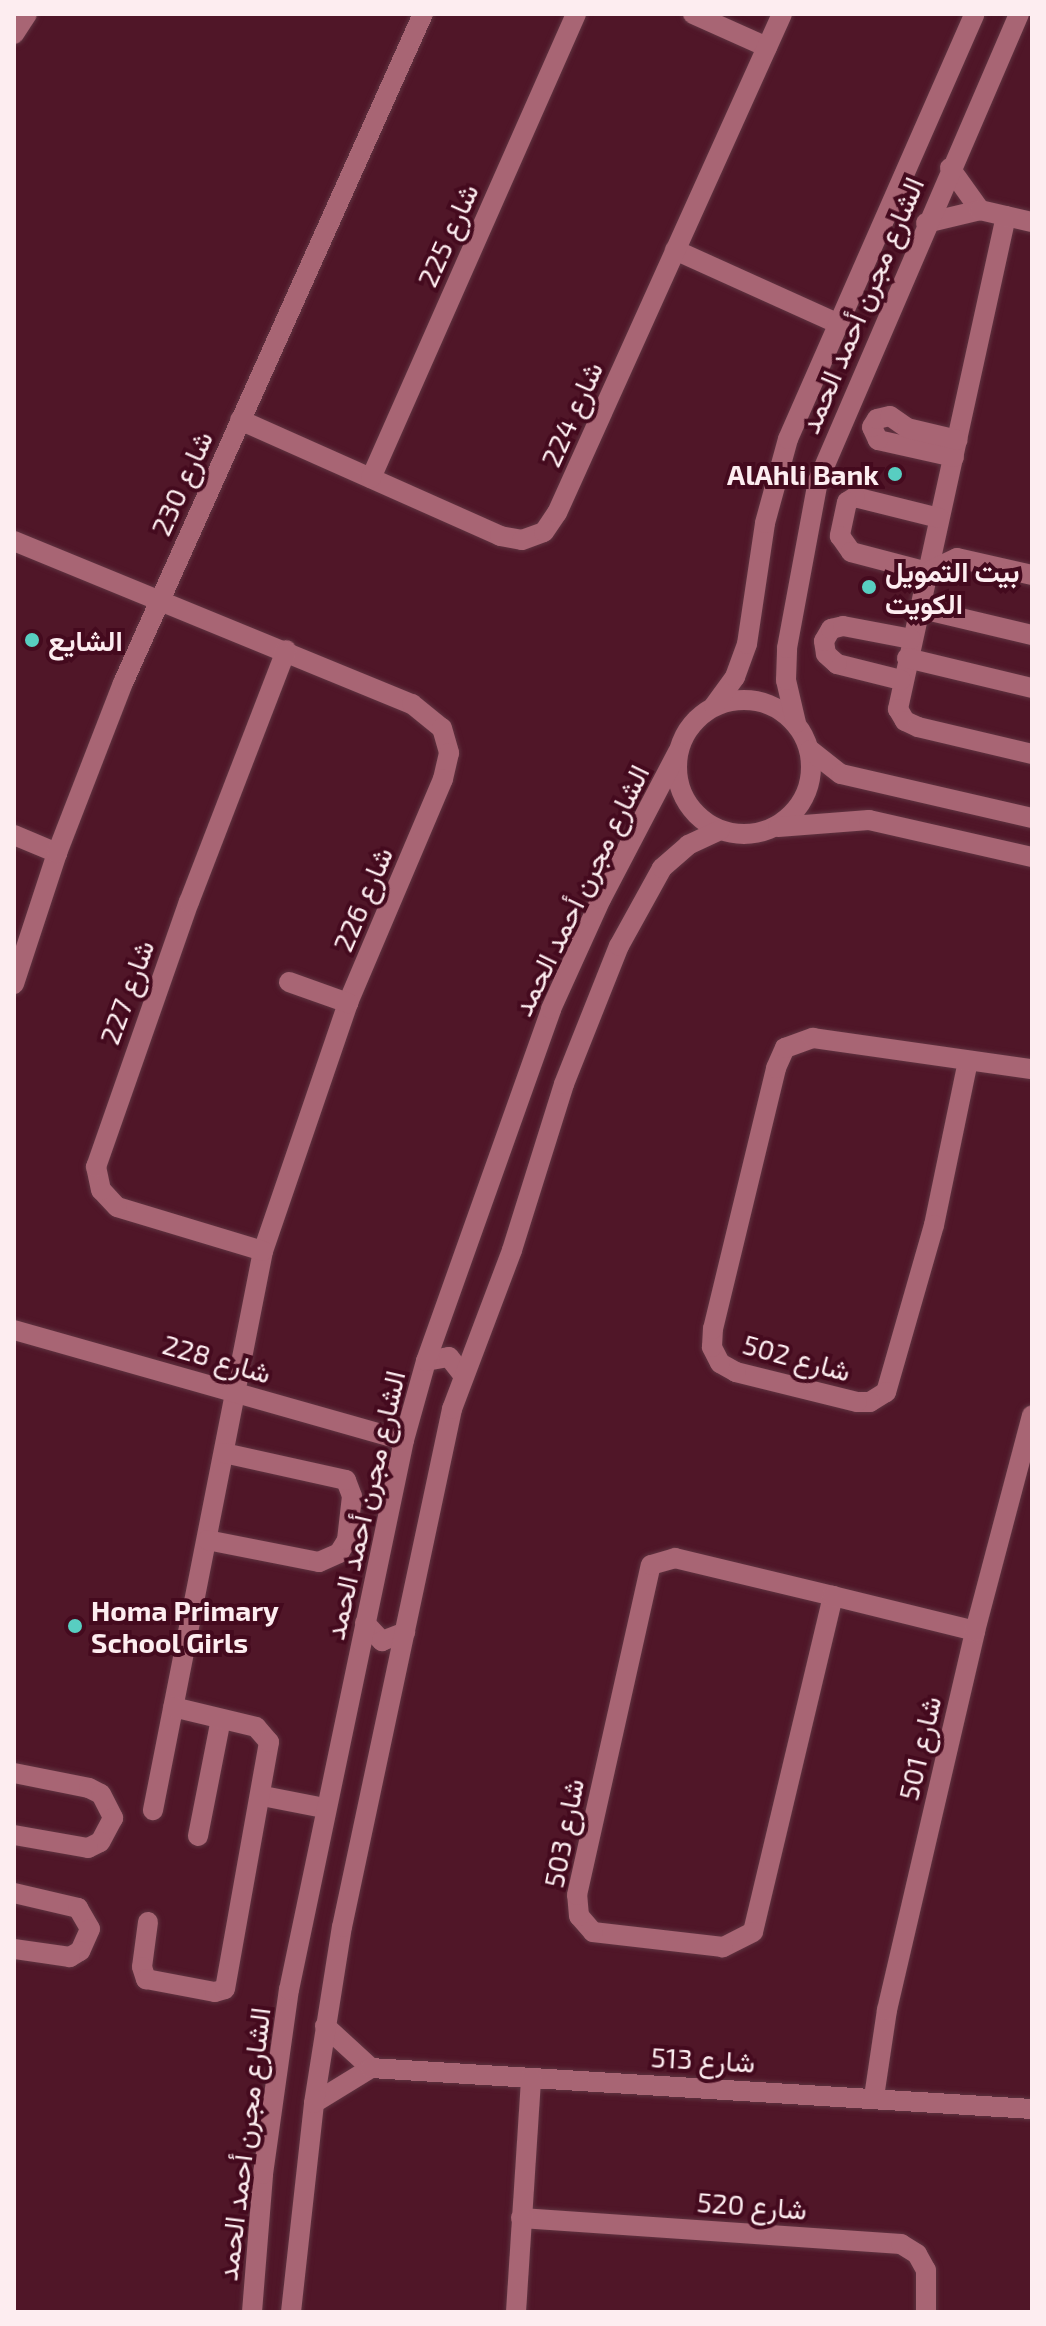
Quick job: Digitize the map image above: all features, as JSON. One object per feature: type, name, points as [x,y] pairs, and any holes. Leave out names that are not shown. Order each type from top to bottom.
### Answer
[{"type":"street","points":[[14,34],[27,14]]},
{"type":"street","name":"شارع 230","points":[[14,984],[57,853],[160,599],[423,14]]},
{"type":"street","name":"شارع 225","points":[[371,478],[576,14]]},
{"type":"street","points":[[693,14],[767,47]]},
{"type":"street","name":"شارع 224","points":[[240,420],[511,540],[544,532],[557,513],[782,14]]},
{"type":"street","points":[[961,14],[964,37]]},
{"type":"street","name":"الشارع مجرن أحمد الحمد","points":[[714,706],[742,661],[775,481],[837,323],[975,14]]},
{"type":"street","name":"الشارع مجرن أحمد الحمد","points":[[796,723],[786,680],[787,648],[818,481],[926,223],[1019,14]]},
{"type":"street","points":[[950,168],[980,210]]},
{"type":"street","points":[[926,223],[980,210],[1032,222]]},
{"type":"street","points":[[1006,216],[956,448],[901,680],[898,709],[905,721],[1032,754]]},
{"type":"street","points":[[675,250],[837,323]]},
{"type":"street","points":[[957,558],[938,525],[865,498],[847,502],[842,546],[927,572],[957,558],[1032,575]]},
{"type":"street","name":"شارع 226","points":[[14,541],[286,650],[424,710],[447,740],[443,779],[348,1003],[263,1251],[244,1332],[236,1393],[153,1810]]},
{"type":"street","points":[[918,608],[1032,635]]},
{"type":"street","points":[[901,680],[837,664],[826,654],[824,641],[831,629],[843,626],[1032,688]]},
{"type":"street","name":"شارع 227","points":[[263,1251],[117,1207],[101,1190],[96,1167],[178,930],[286,650]]},
{"type":"street","points":[[720,830],[690,807],[681,791],[678,752],[685,733],[714,706],[758,700],[796,723],[810,750],[841,774],[1032,818]]},
{"type":"street","points":[[774,828],[793,814],[806,795],[810,750]]},
{"type":"street","name":"الشارع مجرن أحمد الحمد","points":[[252,2312],[275,2082],[324,1808],[404,1440],[426,1361],[551,1009],[601,899],[678,752]]},
{"type":"street","points":[[291,2312],[325,2026],[405,1632],[463,1375],[512,1250],[573,1061],[619,946],[662,868],[688,845],[720,830],[757,834],[828,819],[869,820],[1032,857]]},
{"type":"street","points":[[14,835],[57,853]]},
{"type":"street","points":[[289,982],[348,1003]]},
{"type":"street","name":"شارع 502","points":[[968,1061],[934,1225],[886,1392],[870,1402],[857,1402],[736,1372],[720,1363],[712,1347],[713,1329],[776,1068],[785,1048],[813,1038],[1032,1069]]},
{"type":"street","name":"شارع 228","points":[[14,1330],[404,1440]]},
{"type":"street","points":[[426,1361],[449,1357],[463,1375]]},
{"type":"street","name":"شارع 501","points":[[874,2097],[887,2010],[975,1631],[1032,1415]]},
{"type":"street","points":[[207,1540],[319,1562],[333,1558],[347,1540],[352,1496],[346,1480],[224,1453]]},
{"type":"street","name":"شارع 503","points":[[833,1596],[753,1932],[723,1947],[593,1932],[579,1916],[577,1895],[651,1565],[675,1558],[833,1596],[975,1631]]},
{"type":"street","points":[[365,1623],[382,1641],[405,1632]]},
{"type":"street","points":[[148,1922],[142,1967],[146,1979],[215,1992],[225,1989],[263,1796],[269,1742],[256,1727],[173,1707]]},
{"type":"street","points":[[198,1836],[221,1719]]},
{"type":"street","points":[[14,1773],[89,1788],[101,1794],[113,1818],[109,1831],[88,1848],[14,1835]]},
{"type":"street","points":[[263,1796],[324,1808]]},
{"type":"street","points":[[14,1893],[78,1908],[90,1929],[88,1941],[70,1957],[14,1949]]},
{"type":"street","points":[[314,2103],[371,2068],[325,2026]]},
{"type":"street","name":"شارع 513","points":[[371,2068],[1032,2109]]},
{"type":"street","points":[[516,2312],[531,2078]]},
{"type":"street","name":"شارع 520","points":[[521,2218],[901,2244],[917,2254],[926,2270],[926,2312]]},
{"type":"place","name":"AlAhli Bank","points":[[895,474]]},
{"type":"place","name":"بيت التمويل الكويت","points":[[869,587]]},
{"type":"place","name":"الشايع","points":[[32,640]]},
{"type":"place","name":"Homa Primary School Girls","points":[[75,1626]]}]
